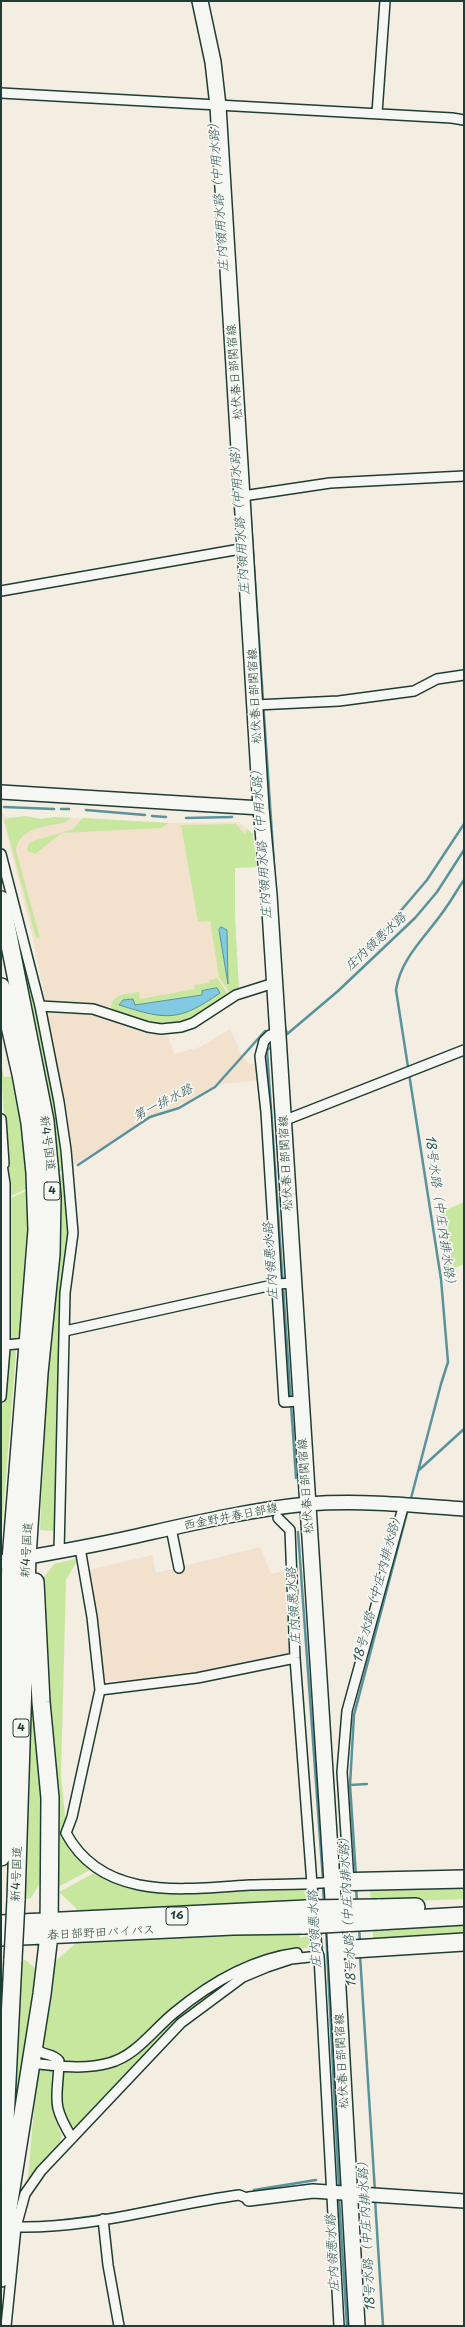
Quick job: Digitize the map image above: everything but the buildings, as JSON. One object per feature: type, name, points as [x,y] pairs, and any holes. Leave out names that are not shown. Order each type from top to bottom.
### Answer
[{"type":"highway","name":"新4号国道","points":[[1,900],[45,1121],[50,1164],[52,1197],[51,1254],[34,1347]]},
{"type":"highway","name":"新4号国道","points":[[1,987],[23,1081],[30,1123],[36,1173],[37,1230],[34,1347],[19,1559],[1,1857]]},
{"type":"highway","points":[[1,2278],[7,2214],[35,2039],[49,1928],[50,1798],[41,1702],[19,1559],[44,1388],[34,1347]]},
{"type":"highway","name":"新4号国道","points":[[1,2206],[16,1900],[19,1559]]},
{"type":"highway","name":"4","points":[[1,1613],[2,1589],[19,1559]]},
{"type":"highway","points":[[336,1882],[464,1879]]},
{"type":"highway","name":"春日部野田バイパス","points":[[1,1924],[49,1928],[233,1926],[305,1917],[378,1914],[464,1905]]},
{"type":"highway","name":"春日部野田バイパス","points":[[378,1914],[464,1916]]},
{"type":"highway","name":"春日部野田バイパス","points":[[1,1937],[49,1928]]},
{"type":"highway","points":[[325,1951],[464,1942]]},
{"type":"main road","name":"松伏春日部関宿線","points":[[200,1],[213,62],[218,106],[256,705],[261,808],[278,1033],[283,1121],[285,1283],[294,1401],[307,1504],[336,1882],[325,1951],[340,2193],[357,2326]]},
{"type":"street","points":[[377,114],[385,1]]},
{"type":"street","points":[[1,93],[452,118],[464,120]]},
{"type":"street","points":[[243,496],[330,483],[464,476]]},
{"type":"street","points":[[1,592],[246,548]]},
{"type":"street","points":[[256,705],[339,701],[414,692],[437,679],[464,675]]},
{"type":"street","points":[[1,792],[261,808]]},
{"type":"street","points":[[1,854],[40,1006],[60,1109],[73,1233],[65,1293],[59,1552]]},
{"type":"street","points":[[40,1006],[67,1003],[93,1009],[148,1027],[161,1029],[181,1027],[193,1023],[236,995],[274,983]]},
{"type":"street","points":[[65,1331],[285,1283],[260,1056],[264,1041],[270,1035],[278,1033]]},
{"type":"street","points":[[283,1121],[464,1050]]},
{"type":"street","points":[[1,1120],[4,1168],[3,1347],[1,1397]]},
{"type":"street","points":[[1,1158],[4,1168]]},
{"type":"street","points":[[3,1347],[34,1347]]},
{"type":"street","name":"西金野井春日部線","points":[[19,1559],[80,1548],[231,1515],[307,1504],[361,1502],[464,1509]]},
{"type":"street","points":[[336,1882],[347,1711],[404,1504]]},
{"type":"street","points":[[278,1518],[290,1530],[295,1658],[336,1882]]},
{"type":"street","points":[[171,1528],[179,1568]]},
{"type":"street","points":[[80,1548],[92,1618],[100,1690],[72,1817],[66,1833],[82,1857],[97,1869],[129,1882],[152,1888],[168,1890],[336,1882]]},
{"type":"street","points":[[100,1690],[198,1678],[295,1658]]},
{"type":"street","points":[[31,2063],[59,2066],[94,2066],[110,2063],[128,2054],[174,2013],[194,1998],[250,1964],[283,1955],[325,1951]]},
{"type":"street","points":[[6,2326],[16,2227],[25,2194],[40,2171],[181,2023],[243,1977],[291,1959],[325,1951]]},
{"type":"street","points":[[35,2039],[39,2050],[45,2054],[57,2057],[59,2066],[55,2099],[61,2120],[72,2138]]},
{"type":"street","points":[[16,2227],[44,2227],[103,2219],[239,2195],[249,2199],[303,2191],[464,2200]]},
{"type":"street","points":[[339,2326],[340,2193]]},
{"type":"street","points":[[103,2219],[108,2265],[119,2326]]},
{"type":"shaded area","points":[[1,812],[6,817],[14,818],[25,816],[41,819],[55,817],[169,823],[238,822],[243,825],[253,834],[257,867],[235,868],[235,918],[239,989],[202,1014],[167,1024],[147,1022],[87,1004],[45,1001],[33,938]]},
{"type":"shaded area","points":[[47,1011],[85,1013],[121,1021],[158,1035],[168,1036],[174,1054],[200,1047],[230,1029],[243,1058],[250,1064],[260,1064],[261,1080],[223,1084],[219,1087],[217,1085],[190,1100],[151,1118],[70,1167]]},
{"type":"shaded area","points":[[260,1547],[271,1574],[287,1570],[292,1654],[194,1676],[162,1680],[103,1681],[99,1625],[89,1570],[152,1555],[156,1573]]},
{"type":"green space","points":[[25,816],[41,819],[55,817],[71,818],[66,822],[35,829],[22,837],[18,843],[16,851],[40,938],[36,938],[4,819]]},
{"type":"green space","points":[[83,818],[169,823],[161,828],[62,833],[35,854],[27,851],[28,845],[33,841],[73,829]]},
{"type":"green space","points":[[236,824],[245,835],[247,829],[253,834],[257,867],[235,868],[235,918],[239,989],[231,994],[219,977],[210,921],[198,922],[181,825]]},
{"type":"green space","points":[[1,863],[38,1015],[52,1092],[63,1170],[56,1174],[8,909],[1,878]]},
{"type":"green space","points":[[217,978],[229,996],[194,1018],[180,1023],[160,1024],[141,1020],[113,1010],[111,1006],[118,996],[139,992],[140,999],[195,989],[194,985],[209,983],[209,980]],"holes":[[[220,992],[189,1012],[119,1003],[133,999],[135,1005]]]},
{"type":"green space","points":[[1,1065],[4,1077],[16,1076],[30,1187],[9,1197]]},
{"type":"green space","points":[[63,1173],[68,1234],[54,1531],[40,1530],[56,1176]]},
{"type":"green space","points":[[30,1189],[28,1249],[19,1334],[15,1340],[8,1341],[9,1199]]},
{"type":"green space","points":[[464,1202],[464,1264],[447,1271],[441,1212]]},
{"type":"green space","points":[[7,1347],[15,1348],[16,1351],[1,1539],[1,1416],[5,1388]]},
{"type":"green space","points":[[79,1558],[66,1580],[61,1775],[65,1815],[79,1858],[92,1869],[58,1887],[44,1577],[54,1564]]},
{"type":"green space","points":[[30,1688],[42,1767],[43,1878],[31,1898],[22,1900]]},
{"type":"green space","points":[[94,1873],[98,1873],[147,1890],[160,1892],[303,1887],[311,1892],[311,1899],[298,1899],[275,1905],[76,1913],[76,1908],[59,1892]]},
{"type":"green space","points":[[464,1883],[464,1899],[413,1901],[371,1899],[370,1891],[377,1885]]},
{"type":"green space","points":[[464,1922],[464,1938],[373,1940],[373,1930]]},
{"type":"green space","points":[[299,1929],[300,1938],[313,1935],[313,1947],[284,1951],[247,1962],[174,2008],[133,2045],[114,2057],[90,2063],[63,2063],[60,2055],[44,2049],[43,2043],[52,1964],[75,1944],[76,1940]]},
{"type":"green space","points":[[20,1958],[27,1961],[39,1972],[10,2171]]},
{"type":"green space","points":[[286,1959],[212,1998],[79,2125],[74,2127],[67,2124],[63,2118],[60,2103],[62,2073],[65,2071],[83,2071],[107,2067],[131,2058],[189,2006],[244,1971]]},
{"type":"green space","points":[[42,2068],[50,2069],[52,2071],[51,2097],[53,2114],[62,2136],[59,2144],[40,2167],[27,2189],[37,2074]]},
{"type":"water","points":[[221,927],[227,930],[228,984],[219,930]]},
{"type":"water","points":[[217,988],[220,993],[206,1002],[193,1009],[172,1016],[149,1014],[119,1005],[123,1000],[133,999],[135,1005],[202,995],[202,991]]},
{"type":"waterway","name":"庄内領用水路（中用水路）","points":[[246,447],[275,879]]},
{"type":"waterway","points":[[4,807],[54,809]]},
{"type":"waterway","points":[[61,809],[69,809]]},
{"type":"waterway","points":[[86,810],[145,815]]},
{"type":"waterway","points":[[152,816],[166,817]]},
{"type":"waterway","points":[[186,818],[232,817]]},
{"type":"waterway","name":"第一排水路","points":[[354,959],[386,928],[427,880],[464,824]]},
{"type":"waterway","name":"庄内領悪水路","points":[[286,1035],[338,991],[415,918],[437,892],[464,850]]},
{"type":"waterway","name":"18号水路（中庄内排水路）","points":[[410,1502],[448,1362],[441,1279],[396,990],[399,978],[410,956],[440,916],[464,880]]},
{"type":"waterway","name":"庄内領用水路（中用水路）","points":[[284,1026],[287,1033]]},
{"type":"waterway","name":"第一排水路","points":[[78,1165],[150,1117],[179,1108],[215,1087],[265,1031]]},
{"type":"waterway","name":"庄内領悪水路","points":[[273,1046],[267,1050],[296,1478]]},
{"type":"waterway","points":[[419,1470],[464,1429]]},
{"type":"waterway","name":"18号水路（中庄内排水路）","points":[[356,1876],[350,1785],[354,1715],[408,1509]]},
{"type":"waterway","name":"庄内領悪水路","points":[[298,1532],[323,1880]]},
{"type":"waterway","points":[[350,1785],[367,1784]]},
{"type":"waterway","name":"庄内領悪水路","points":[[323,1885],[324,1902]]},
{"type":"waterway","name":"18号水路（中庄内排水路）","points":[[356,1887],[357,1902]]},
{"type":"waterway","name":"18号水路（中庄内排水路）","points":[[359,1927],[360,1942]]},
{"type":"waterway","name":"庄内領悪水路","points":[[326,1929],[339,2188]]},
{"type":"waterway","name":"18号水路（中庄内排水路）","points":[[360,1955],[375,2192]]},
{"type":"waterway","points":[[254,2190],[316,2180]]},
{"type":"waterway","name":"庄内領悪水路","points":[[339,2197],[347,2326]]},
{"type":"waterway","points":[[123,2212],[195,2198]]},
{"type":"waterway","name":"18号水路（中庄内排水路）","points":[[375,2199],[383,2326]]},
{"type":"waterway","points":[[58,2221],[118,2213]]}]
